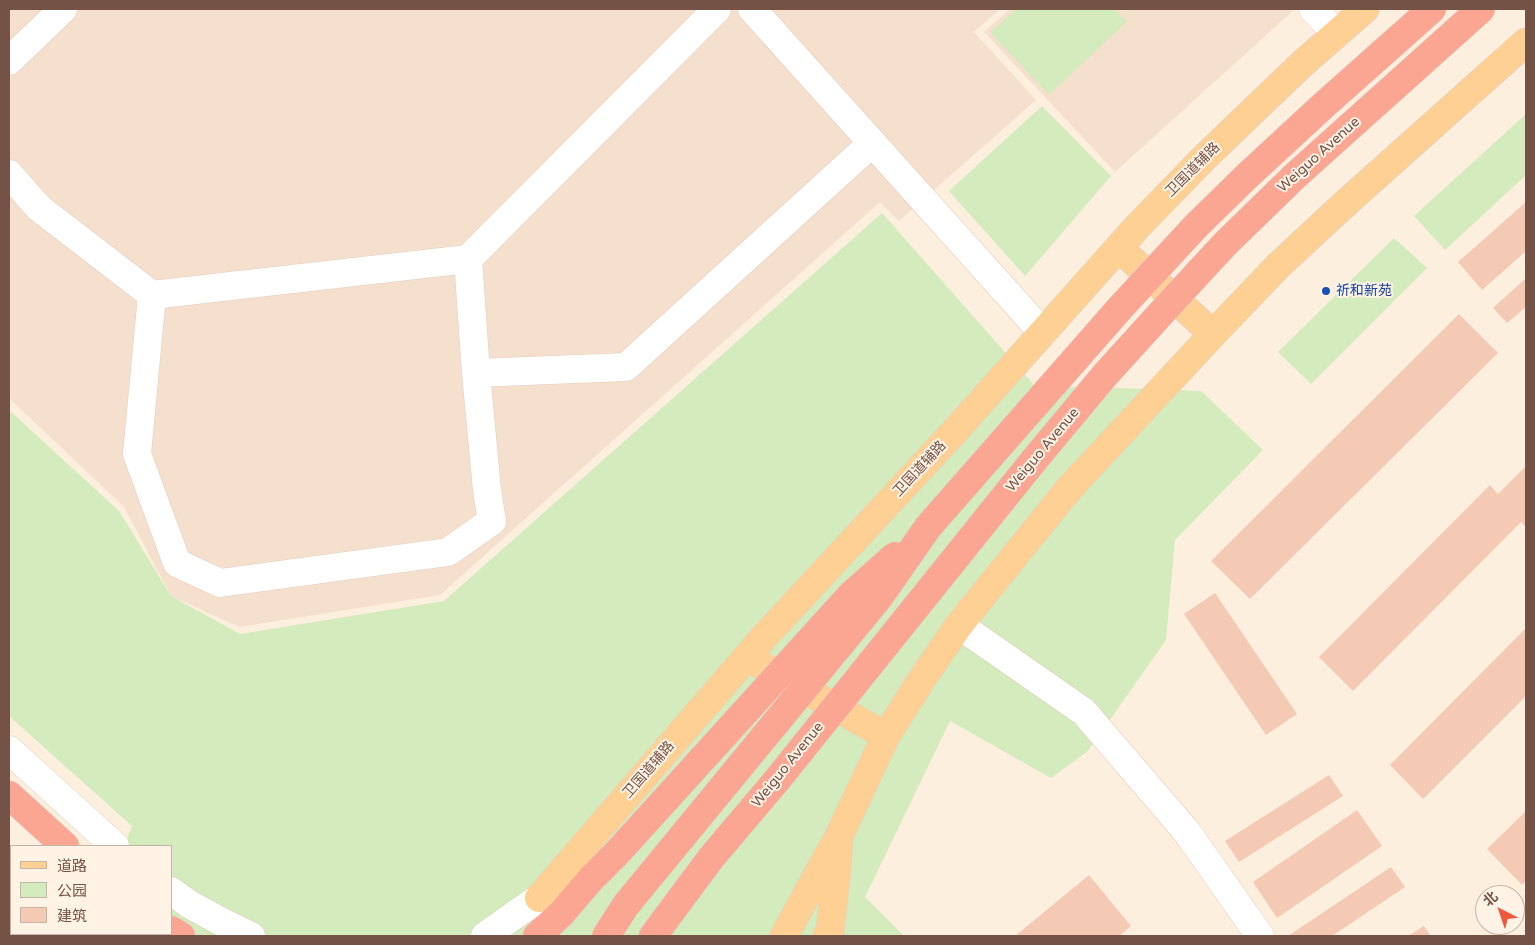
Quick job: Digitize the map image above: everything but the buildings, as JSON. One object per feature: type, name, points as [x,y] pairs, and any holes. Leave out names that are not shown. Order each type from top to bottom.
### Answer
[{"type":"highway","points":[[606,936],[626,905],[880,596],[928,527],[1121,307],[1196,226],[1318,111],[1432,9]]},
{"type":"highway","name":"Weiguo Avenue","points":[[653,936],[711,858],[777,780],[1104,375],[1239,230],[1296,175],[1482,9]]},
{"type":"highway","points":[[537,936],[561,914],[852,594],[928,527]]},
{"type":"highway","points":[[9,795],[64,845]]},
{"type":"highway","points":[[559,936],[617,853]]},
{"type":"main road","name":"卫国道辅路","points":[[539,898],[747,657],[955,431],[1119,248],[1205,157],[1302,64],[1365,9]]},
{"type":"main road","points":[[784,936],[839,836],[886,736],[922,679],[959,625],[1068,490],[1278,266],[1526,42]]},
{"type":"main road","points":[[1119,248],[1213,334]]},
{"type":"main road","points":[[747,657],[886,736]]},
{"type":"main road","points":[[827,936],[830,930],[839,836]]},
{"type":"street","points":[[9,61],[63,9]]},
{"type":"street","points":[[9,174],[39,208],[152,295],[468,259],[717,9]]},
{"type":"street","points":[[752,9],[1043,333]]},
{"type":"street","points":[[1313,9],[1337,34]]},
{"type":"street","points":[[476,373],[626,367],[872,143]]},
{"type":"street","points":[[152,295],[137,454],[177,563],[220,583],[448,552],[492,522],[487,490],[476,373],[468,259]]},
{"type":"street","points":[[959,625],[1084,712],[1187,832],[1260,936]]},
{"type":"street","points":[[9,750],[114,845]]},
{"type":"street","points":[[172,892],[189,904],[213,929],[251,936]]},
{"type":"street","points":[[515,936],[539,898]]},
{"type":"street","name":"卫国道辅路","points":[[485,936],[539,898]]},
{"type":"shaded area","points":[[9,9],[1000,9],[974,32],[1036,100],[899,221],[880,202],[440,595],[239,627],[171,596],[124,507],[9,398]]},
{"type":"shaded area","points":[[1010,9],[1295,9],[1115,172],[984,32]]},
{"type":"green space","points":[[1017,9],[1114,9],[1127,21],[1049,95],[990,32]]},
{"type":"green space","points":[[1042,106],[1111,176],[1025,276],[949,191]]},
{"type":"green space","points":[[1526,114],[1526,175],[1445,250],[1414,216]]},
{"type":"green space","points":[[882,213],[1034,385],[1201,391],[1263,450],[1175,540],[1166,640],[1088,751],[1051,778],[950,721],[865,897],[904,936],[65,936],[172,935],[172,845],[124,845],[132,826],[9,716],[9,410],[119,511],[171,596],[240,634],[444,601]]},
{"type":"green space","points":[[1394,238],[1427,268],[1311,384],[1278,352]]},
{"type":"place","name":"祈和新苑","points":[[1326,291]]}]
